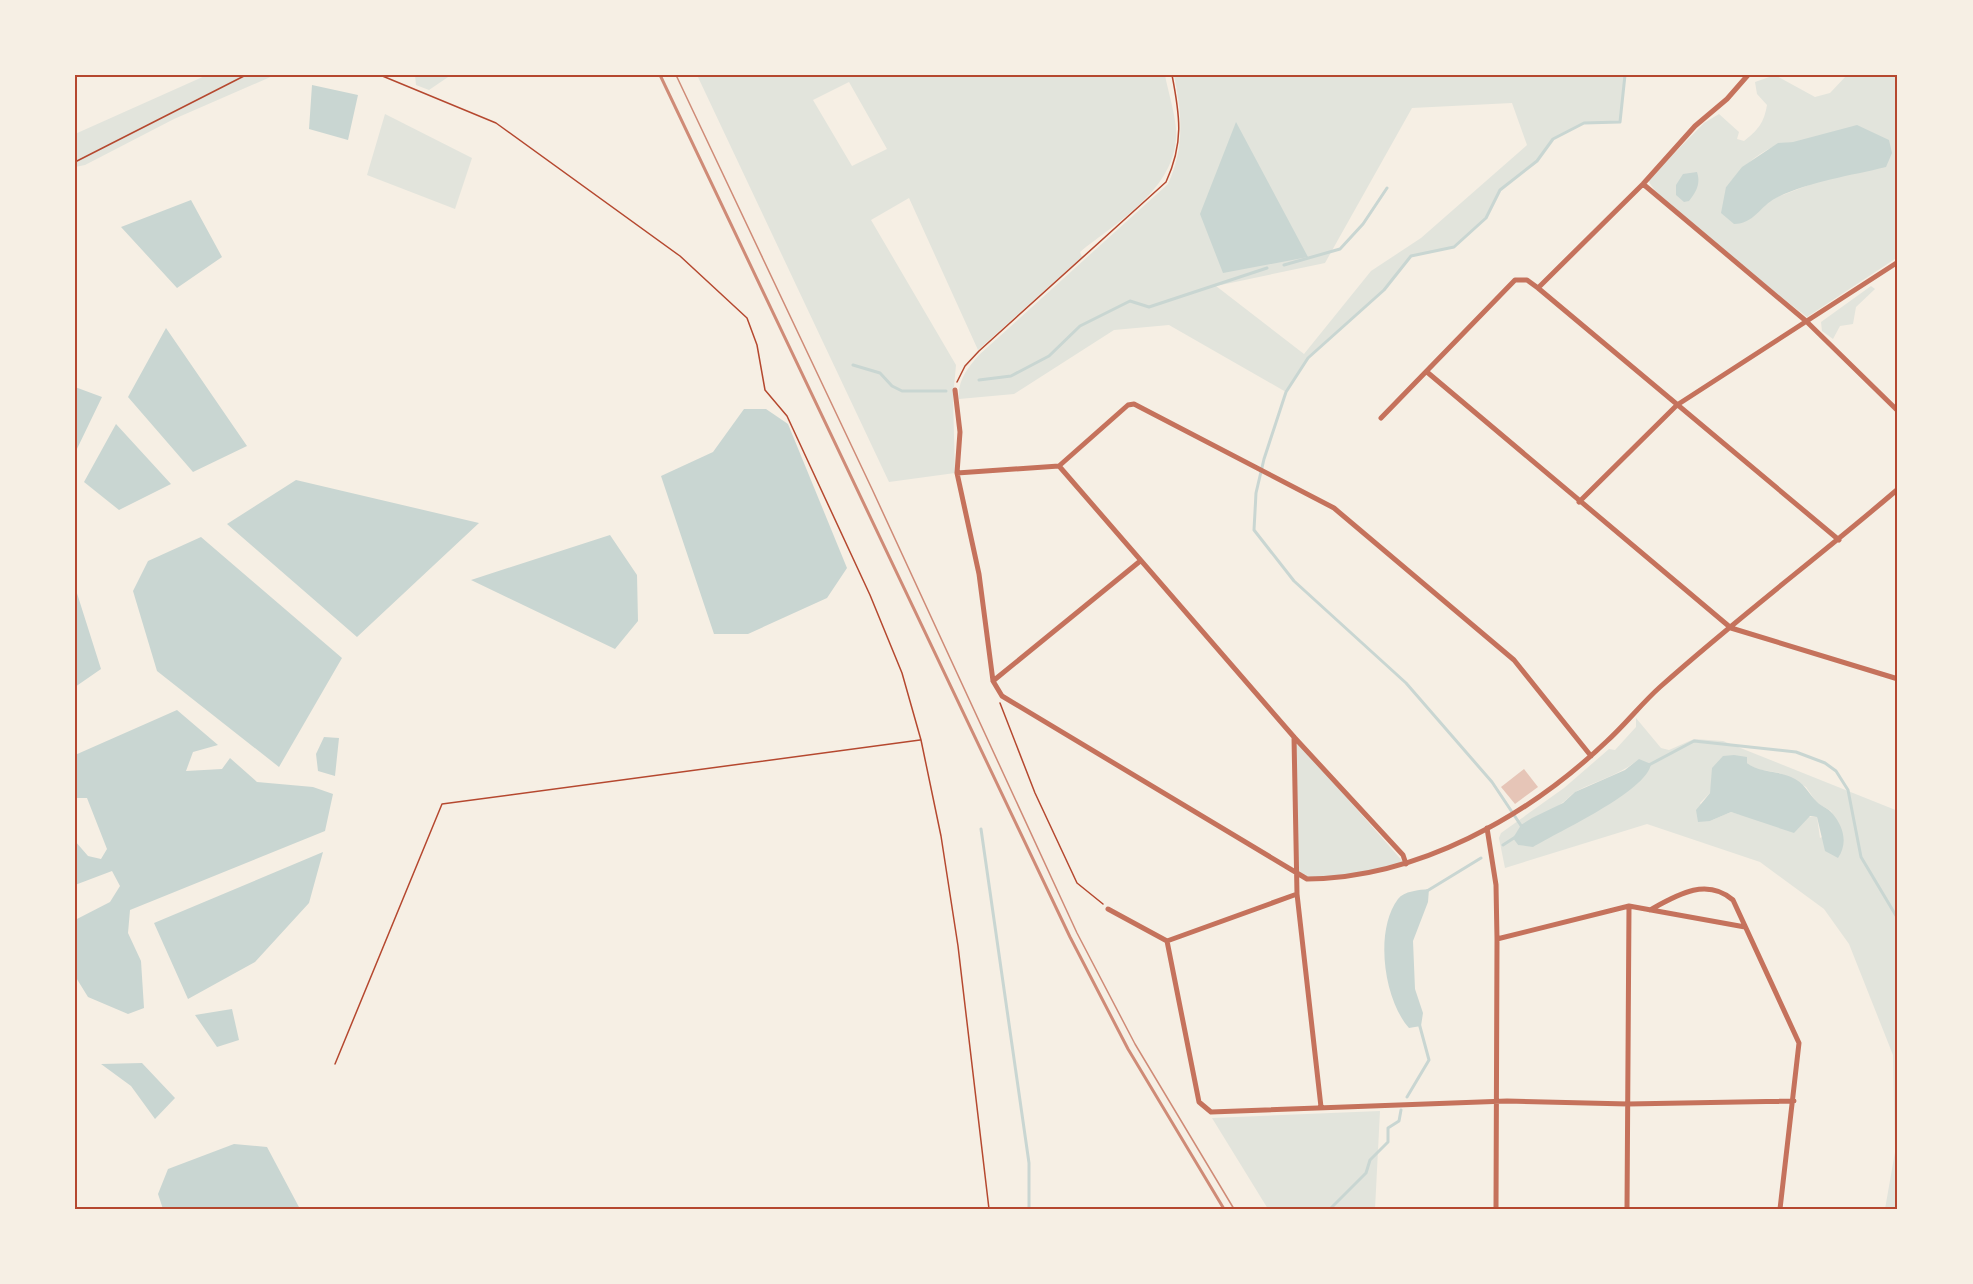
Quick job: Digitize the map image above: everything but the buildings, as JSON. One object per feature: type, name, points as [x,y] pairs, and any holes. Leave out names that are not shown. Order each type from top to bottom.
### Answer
[{"type":"street","points":[[1538,288],[1748,75]]},
{"type":"street","points":[[1642,184],[1806,321],[1898,411]]},
{"type":"street","points":[[1579,502],[1677,405],[1898,262]]},
{"type":"street","points":[[1381,418],[1515,280],[1527,280],[1839,540]]},
{"type":"street","points":[[1427,372],[1731,628],[1898,679]]},
{"type":"street","points":[[955,390],[960,432],[957,473],[979,574],[993,681],[1002,696],[1307,879],[1329,879],[1406,864],[1487,828],[1520,809],[1591,756],[1659,687],[1898,489]]},
{"type":"street","points":[[957,473],[1059,466],[1128,405],[1134,404],[1334,508],[1514,660],[1591,756]]},
{"type":"street","points":[[1059,466],[1139,562],[1294,737],[1403,855],[1406,864]]},
{"type":"street","points":[[993,681],[1139,562]]},
{"type":"street","points":[[1294,737],[1297,894],[1321,1107]]},
{"type":"street","points":[[1487,828],[1496,885],[1496,1209]]},
{"type":"street","points":[[1650,910],[1673,897],[1708,888],[1724,892],[1733,900],[1799,1043],[1780,1209]]},
{"type":"street","points":[[1108,909],[1167,941],[1297,894]]},
{"type":"street","points":[[1497,939],[1629,906],[1745,927]]},
{"type":"street","points":[[1627,1209],[1629,906]]},
{"type":"street","points":[[1167,941],[1199,1102],[1210,1112],[1496,1102],[1628,1104],[1794,1101]]},
{"type":"path","points":[[75,162],[246,75]]},
{"type":"path","points":[[380,75],[496,123],[680,256],[747,318],[757,345],[765,390],[787,416],[862,578],[902,673],[921,740],[941,836],[958,946],[989,1209]]},
{"type":"path","points":[[959,376],[979,351],[1166,182],[1173,168],[1180,137],[1172,75]]},
{"type":"path","points":[[999,701],[1035,793],[1077,883],[1108,909]]},
{"type":"path","points":[[335,1064],[442,804],[921,740]]},
{"type":"shaded area","points":[[207,75],[275,75],[174,119],[85,165],[75,167],[75,134]]},
{"type":"shaded area","points":[[415,75],[451,75],[429,90],[416,85]]},
{"type":"shaded area","points":[[697,75],[1165,75],[1174,116],[1176,139],[1172,158],[1165,174],[1140,204],[1080,252],[1082,257],[978,350],[909,198],[871,220],[956,365],[953,398],[955,473],[889,482]],"holes":[[[849,82],[887,149],[852,166],[813,100]]]},
{"type":"shaded area","points":[[1174,75],[1625,75],[1620,122],[1584,123],[1553,139],[1537,161],[1500,190],[1486,218],[1454,247],[1411,256],[1384,290],[1308,358],[1286,392],[1169,325],[1114,330],[1014,394],[959,399],[962,380],[980,354],[1168,184],[1179,144],[1180,117]],"holes":[[[1512,103],[1527,145],[1421,238],[1371,271],[1304,354],[1216,286],[1325,263],[1412,108]]]},
{"type":"shaded area","points":[[1775,75],[1815,97],[1830,93],[1847,75],[1898,75],[1898,257],[1807,317],[1695,228],[1656,192],[1648,180],[1704,123],[1719,114],[1739,132],[1737,139],[1744,141],[1753,133],[1760,126],[1767,105],[1757,94],[1755,82]],"holes":[[[1793,142],[1809,185],[1775,198],[1726,187],[1755,157],[1773,147]]]},
{"type":"shaded area","points":[[312,85],[358,95],[348,140],[309,129]]},
{"type":"shaded area","points":[[385,114],[472,158],[455,209],[367,175]]},
{"type":"shaded area","points":[[1236,122],[1308,257],[1223,273],[1200,214]]},
{"type":"shaded area","points":[[1857,125],[1889,140],[1892,153],[1886,167],[1816,183],[1789,192],[1770,201],[1752,218],[1741,223],[1734,224],[1721,213],[1726,187],[1742,167],[1778,143],[1793,142]]},
{"type":"shaded area","points":[[1697,172],[1696,191],[1689,201],[1684,202],[1676,195],[1676,185],[1683,174]]},
{"type":"shaded area","points":[[191,200],[222,257],[177,288],[121,227]]},
{"type":"shaded area","points":[[1871,286],[1875,289],[1856,307],[1853,324],[1840,326],[1833,339],[1822,331],[1821,322]]},
{"type":"shaded area","points":[[166,328],[247,446],[193,472],[128,397]]},
{"type":"shaded area","points":[[75,387],[102,397],[75,453]]},
{"type":"shaded area","points":[[744,409],[766,409],[788,424],[847,568],[827,598],[748,634],[714,634],[661,476],[713,452]]},
{"type":"shaded area","points":[[116,424],[171,484],[119,510],[84,482]]},
{"type":"shaded area","points":[[296,480],[479,523],[357,637],[227,524]]},
{"type":"shaded area","points":[[610,535],[637,575],[638,621],[615,649],[471,580]]},
{"type":"shaded area","points":[[201,537],[342,658],[279,767],[157,671],[133,591],[148,561]]},
{"type":"shaded area","points":[[75,587],[101,669],[75,687]]},
{"type":"shaded area","points":[[177,710],[218,745],[193,752],[186,771],[222,769],[230,758],[257,782],[313,787],[333,794],[325,831],[130,910],[128,933],[141,961],[144,1008],[128,1014],[88,997],[75,976],[75,920],[110,902],[120,886],[112,871],[75,885],[75,841],[88,856],[101,859],[107,849],[87,798],[75,798],[75,755]]},
{"type":"shaded area","points":[[1636,718],[1661,748],[1669,750],[1694,739],[1723,741],[1898,811],[1898,1209],[1885,1209],[1895,1152],[1893,1055],[1849,944],[1824,909],[1760,862],[1647,824],[1505,868],[1499,838],[1501,833],[1564,788],[1609,749],[1615,750],[1636,727]],"holes":[[[1747,763],[1756,769],[1780,773],[1806,787],[1817,803],[1831,811],[1840,828],[1820,838],[1817,817],[1741,815],[1731,812],[1710,821],[1700,803],[1710,793],[1713,778]],[[1631,765],[1533,846],[1518,845],[1514,838],[1524,826],[1564,802],[1577,791]]]},
{"type":"shaded area","points":[[324,737],[339,738],[335,776],[318,771],[316,754]]},
{"type":"shaded area","points":[[1295,739],[1405,864],[1372,871],[1307,879],[1297,871]]},
{"type":"shaded area","points":[[1723,756],[1747,757],[1747,763],[1757,768],[1795,779],[1817,802],[1830,811],[1842,829],[1844,841],[1838,858],[1825,851],[1817,817],[1810,816],[1794,833],[1731,812],[1710,821],[1698,822],[1696,810],[1710,793],[1712,768]]},
{"type":"shaded area","points":[[1639,759],[1651,764],[1646,775],[1600,810],[1533,847],[1518,845],[1513,838],[1521,825],[1532,818],[1563,803],[1575,792],[1625,770]]},
{"type":"shaded area","points":[[323,852],[309,903],[255,962],[188,999],[154,923]]},
{"type":"shaded area","points":[[1429,889],[1428,902],[1413,941],[1415,989],[1423,1013],[1421,1026],[1409,1028],[1393,1001],[1388,983],[1384,946],[1386,929],[1391,913],[1401,896],[1412,891]]},
{"type":"shaded area","points":[[232,1009],[239,1040],[217,1047],[195,1015]]},
{"type":"shaded area","points":[[142,1063],[175,1098],[155,1119],[131,1086],[101,1064]]},
{"type":"shaded area","points":[[1380,1111],[1375,1209],[1268,1209],[1212,1118]]},
{"type":"shaded area","points":[[234,1144],[267,1147],[300,1209],[163,1209],[158,1194],[168,1169]]},
{"type":"waterway","points":[[1522,827],[1492,782],[1406,683],[1294,581],[1254,530],[1256,493],[1264,459],[1286,392],[1308,358],[1384,290],[1411,256],[1454,247],[1486,218],[1500,190],[1537,161],[1553,139],[1584,123],[1620,122],[1625,75]]},
{"type":"waterway","points":[[1284,265],[1340,249],[1363,224],[1387,188]]},
{"type":"waterway","points":[[979,380],[1011,376],[1049,356],[1080,326],[1130,301],[1149,307],[1267,268]]},
{"type":"waterway","points":[[853,365],[880,373],[892,386],[902,391],[946,391]]},
{"type":"waterway","points":[[1647,766],[1694,741],[1796,752],[1825,763],[1836,771],[1848,790],[1861,857],[1898,919]]},
{"type":"waterway","points":[[981,829],[1029,1163],[1029,1209]]},
{"type":"waterway","points":[[1503,845],[1517,836]]},
{"type":"waterway","points":[[1427,891],[1481,858]]},
{"type":"waterway","points":[[1407,1097],[1429,1060],[1419,1023]]},
{"type":"waterway","points":[[1330,1209],[1366,1173],[1370,1160],[1388,1142],[1388,1128],[1399,1121],[1401,1110]]},
{"type":"tram line","points":[[676,75],[872,489],[1077,933],[1135,1044],[1234,1209]]},
{"type":"railway","points":[[660,75],[1070,937],[1128,1049],[1224,1209]]}]
